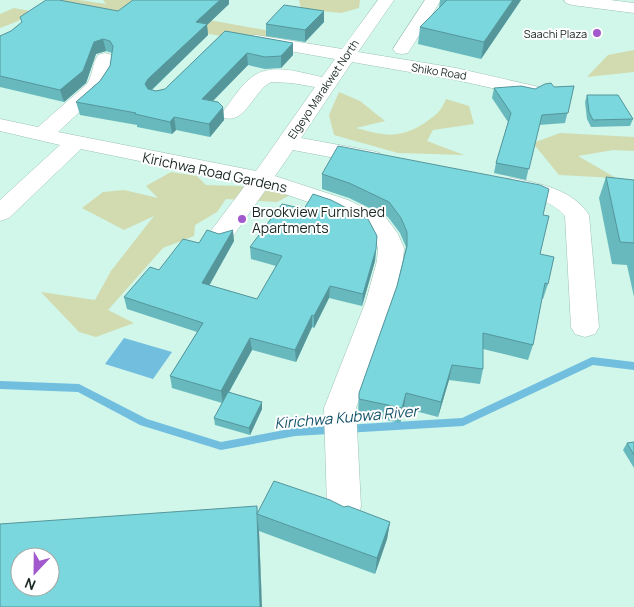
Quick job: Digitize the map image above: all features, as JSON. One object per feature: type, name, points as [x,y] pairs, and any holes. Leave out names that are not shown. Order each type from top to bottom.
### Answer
[{"type":"street","name":"Elgeyo Marakwet North","points":[[220,236],[263,180],[346,55],[386,22],[386,0]]},
{"type":"street","points":[[402,49],[433,0]]},
{"type":"street","points":[[565,0],[587,20]]},
{"type":"street","points":[[572,0],[634,8]]},
{"type":"street","points":[[386,22],[417,26]]},
{"type":"street","name":"Shiko Road","points":[[241,38],[488,80],[532,91]]},
{"type":"street","points":[[44,134],[94,88],[101,76],[105,59]]},
{"type":"street","points":[[232,114],[261,80],[269,76],[280,76],[326,84]]},
{"type":"street","name":"Kirichwa Road Gardens","points":[[0,125],[263,180],[340,205],[378,224],[386,234],[391,248],[390,261],[380,302],[340,408],[344,507]]},
{"type":"street","points":[[0,213],[76,142]]},
{"type":"street","points":[[287,142],[392,162]]},
{"type":"street","points":[[495,182],[544,192],[570,205],[577,214],[585,326]]},
{"type":"green space","points":[[51,0],[79,0],[106,4],[103,0],[139,0],[187,16],[276,32],[275,39],[257,43],[173,27],[124,13]]},
{"type":"green space","points":[[299,0],[360,0],[359,8],[341,13],[301,9]]},
{"type":"green space","points":[[14,8],[30,11],[18,21],[0,28],[0,14]]},
{"type":"green space","points":[[634,50],[634,72],[587,77],[608,55]]},
{"type":"green space","points":[[339,92],[360,101],[385,121],[356,128],[390,135],[414,129],[423,124],[442,108],[446,99],[469,106],[474,124],[433,130],[427,141],[464,155],[398,153],[334,135],[329,115]]},
{"type":"green space","points":[[560,133],[634,137],[634,151],[613,150],[578,156],[616,178],[559,175],[533,143]]},
{"type":"green space","points":[[171,172],[197,176],[206,185],[239,186],[290,195],[277,202],[226,199],[217,212],[195,225],[194,236],[163,248],[108,310],[134,323],[96,337],[79,332],[41,292],[95,300],[111,271],[154,216],[124,230],[82,208],[103,192],[124,190],[158,198],[146,186]]},
{"type":"water","points":[[124,338],[172,352],[153,379],[105,364]]},
{"type":"building","points":[[46,0],[59,0],[118,11],[133,0],[220,0],[196,22],[207,24],[148,79],[145,84],[148,89],[156,91],[165,89],[225,31],[293,43],[281,56],[265,57],[247,53],[202,99],[218,102],[223,107],[209,124],[174,117],[170,122],[136,113],[76,102],[100,81],[110,66],[113,46],[110,41],[103,39],[94,42],[83,71],[60,90],[0,76],[0,36],[11,31],[22,22],[20,17]]},
{"type":"building","points":[[447,0],[513,0],[484,42],[420,27]]},
{"type":"building","points":[[284,5],[324,11],[305,30],[266,24]]},
{"type":"building","points":[[551,83],[554,87],[574,86],[568,113],[542,115],[529,169],[496,163],[511,113],[494,88],[521,86],[535,89]]},
{"type":"building","points":[[587,95],[618,95],[633,119],[593,120],[589,112]]},
{"type":"building","points":[[338,146],[540,185],[549,189],[543,215],[549,216],[540,254],[554,257],[548,284],[545,283],[533,345],[483,333],[483,369],[452,365],[441,402],[406,393],[402,408],[359,399],[359,393],[397,286],[407,246],[407,232],[401,218],[389,202],[349,183],[322,174]]},
{"type":"building","points":[[606,177],[634,180],[634,243],[620,242]]},
{"type":"building","points":[[313,194],[331,200],[368,219],[377,236],[376,249],[363,294],[330,286],[314,316],[312,315],[295,350],[250,338],[221,391],[170,376],[203,323],[124,297],[150,267],[159,270],[183,239],[199,243],[207,230],[219,234],[233,230],[202,283],[257,299],[282,256],[250,247],[282,204],[304,209]]},
{"type":"building","points":[[228,392],[262,402],[249,428],[214,418]]},
{"type":"building","points":[[634,442],[634,455],[627,443]]},
{"type":"building","points":[[274,481],[390,522],[377,558],[257,514]]},
{"type":"building","points":[[257,506],[260,607],[0,607],[0,524]]},
{"type":"waterway","name":"Kirichwa Kubwa River","points":[[0,385],[79,388],[144,422],[221,446],[295,432],[463,422],[592,361],[634,366]]},
{"type":"place","name":"Saachi Plaza","points":[[597,33]]},
{"type":"place","name":"Brookview Furnished Apartments","points":[[242,219]]}]
